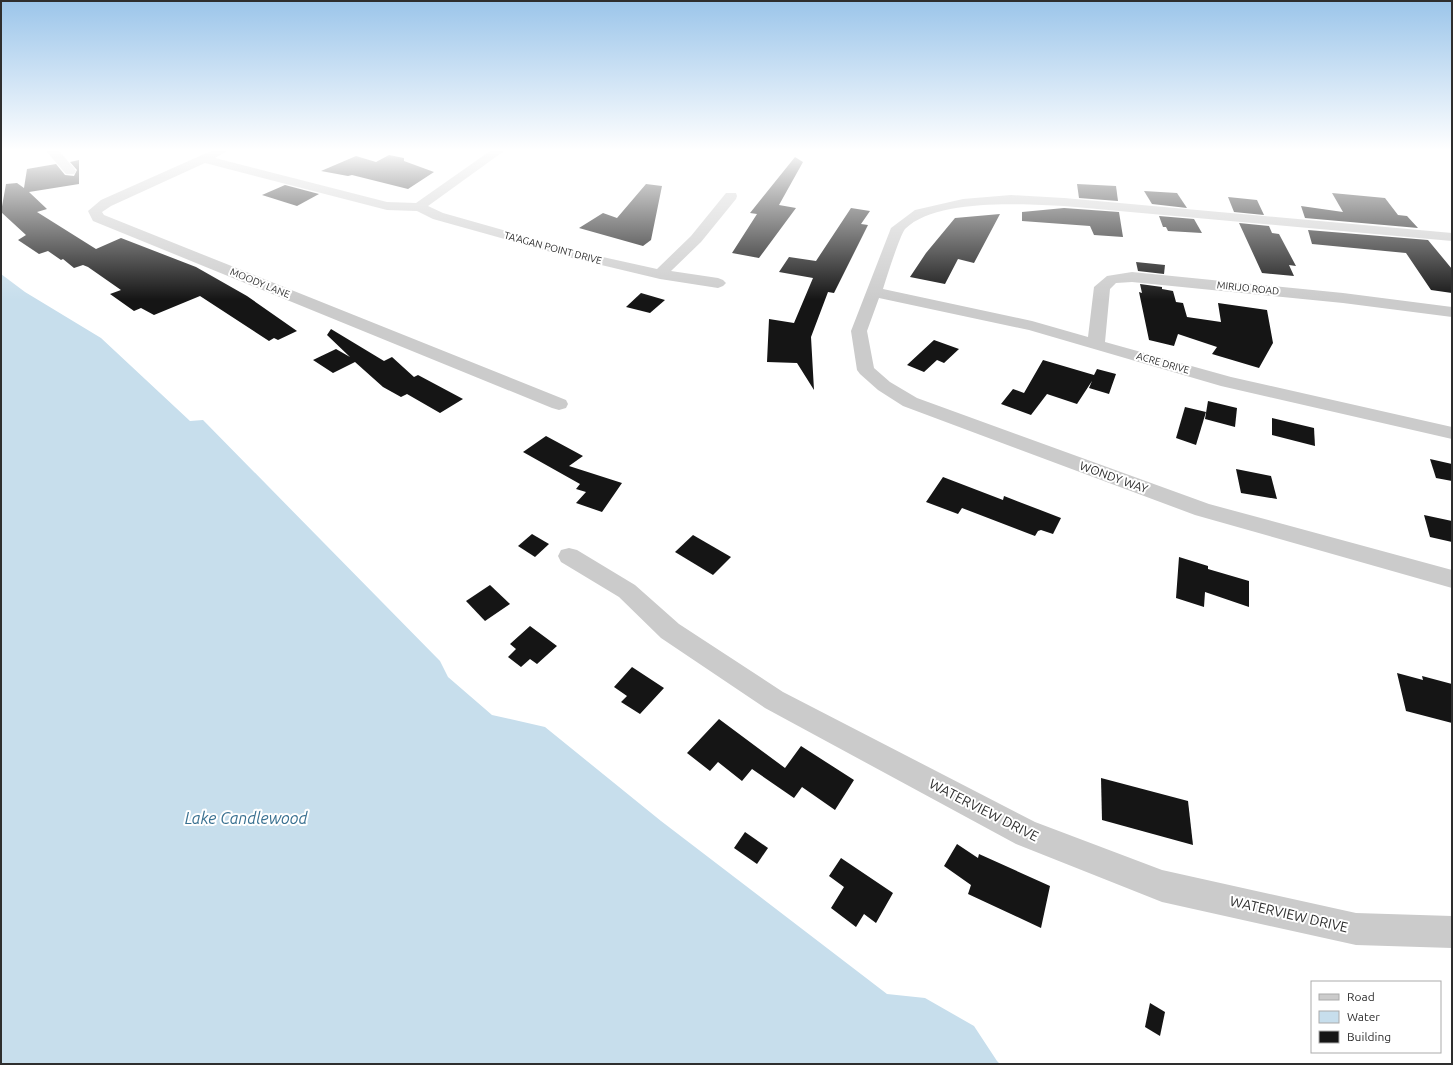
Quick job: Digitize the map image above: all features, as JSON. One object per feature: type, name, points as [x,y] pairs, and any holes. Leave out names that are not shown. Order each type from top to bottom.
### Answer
[{"type":"street","name":"MOODY LANE","points":[[111,201],[95,211],[98,218],[559,404]]},
{"type":"street","name":"TA'AGAN POINT DRIVE","points":[[366,201],[387,206],[419,207],[438,216],[597,260],[660,274],[718,283]]},
{"type":"street","points":[[419,207],[428,201]]},
{"type":"street","points":[[660,274],[696,239],[727,201]]},
{"type":"street","name":"WONDY WAY","points":[[991,201],[963,203],[920,214],[898,228],[859,331],[866,370],[884,386],[910,402],[1203,510],[1452,579]]},
{"type":"street","name":"WONDY WAY","points":[[1041,201],[1452,237]]},
{"type":"street","name":"MIRIJO ROAD","points":[[1096,344],[1102,287],[1112,279],[1132,277],[1343,298],[1452,312]]},
{"type":"street","name":"ACRE DRIVE","points":[[874,292],[1032,326],[1227,382],[1452,433]]},
{"type":"street","name":"WATERVIEW DRIVE","points":[[569,556],[627,591],[670,631],[774,700],[1028,834],[1162,886],[1356,929],[1452,932]]},
{"type":"water","name":"Lake Candlewood","points":[[1,274],[25,292],[101,338],[190,421],[203,420],[440,661],[448,677],[492,715],[545,727],[661,821],[887,994],[925,998],[974,1026],[1000,1064],[1,1064]]},
{"type":"building","points":[[3,201],[38,201],[47,209],[37,212],[96,249],[121,238],[196,267],[247,296],[297,331],[278,340],[274,338],[269,341],[200,296],[154,315],[141,308],[134,311],[110,294],[121,290],[88,267],[83,265],[74,268],[63,259],[61,260],[48,251],[39,254],[18,240],[26,235],[1,212]]},
{"type":"building","points":[[280,201],[307,201],[297,206]]},
{"type":"building","points":[[632,201],[659,201],[651,240],[643,246],[579,228],[603,213],[617,218]]},
{"type":"building","points":[[760,201],[781,201],[779,205],[796,208],[759,258],[732,253],[757,214],[750,213]]},
{"type":"building","points":[[1150,201],[1182,201],[1187,208],[1152,204]]},
{"type":"building","points":[[1229,201],[1257,201],[1264,215],[1234,212]]},
{"type":"building","points":[[1336,201],[1387,201],[1398,215],[1407,216],[1418,228],[1305,218],[1301,206],[1343,212]]},
{"type":"building","points":[[851,208],[870,211],[861,224],[868,225],[834,293],[828,292],[811,337],[814,390],[797,363],[767,362],[769,319],[794,323],[813,278],[779,272],[789,257],[816,261]]},
{"type":"building","points":[[1064,208],[1119,212],[1123,237],[1094,235],[1090,226],[1022,221],[1022,212]]},
{"type":"building","points":[[1000,214],[974,263],[958,259],[945,284],[910,277],[926,253],[955,218]]},
{"type":"building","points":[[1159,216],[1194,219],[1202,233],[1168,231],[1166,227],[1163,227]]},
{"type":"building","points":[[1239,223],[1269,226],[1272,233],[1279,234],[1296,266],[1289,265],[1294,276],[1262,273]]},
{"type":"building","points":[[1308,230],[1428,240],[1452,269],[1452,293],[1431,290],[1406,253],[1312,244]]},
{"type":"building","points":[[1136,262],[1165,265],[1164,274],[1138,271]]},
{"type":"building","points":[[1140,284],[1162,287],[1162,289],[1173,291],[1176,302],[1183,303],[1187,317],[1221,322],[1218,303],[1267,310],[1273,343],[1259,368],[1212,354],[1217,347],[1178,334],[1174,346],[1149,340],[1139,292],[1142,293]]},
{"type":"building","points":[[641,293],[665,300],[650,313],[626,307]]},
{"type":"building","points":[[331,329],[384,361],[392,357],[414,377],[418,375],[463,399],[440,413],[407,394],[401,397],[383,387],[355,362],[333,373],[313,360],[336,349],[350,357],[327,335]]},
{"type":"building","points":[[934,340],[959,349],[944,363],[937,360],[924,372],[907,365]]},
{"type":"building","points":[[1043,360],[1094,375],[1097,369],[1116,374],[1109,394],[1089,388],[1092,381],[1077,404],[1047,394],[1031,415],[1001,404],[1013,389],[1024,393]]},
{"type":"building","points":[[1208,401],[1237,408],[1235,427],[1205,419]]},
{"type":"building","points":[[1185,407],[1206,412],[1196,445],[1176,438]]},
{"type":"building","points":[[1272,418],[1314,428],[1315,446],[1272,435]]},
{"type":"building","points":[[546,436],[583,456],[569,466],[622,483],[602,512],[576,503],[586,492],[576,489],[580,484],[523,452]]},
{"type":"building","points":[[1430,459],[1452,464],[1452,481],[1436,478]]},
{"type":"building","points":[[1236,469],[1271,476],[1277,499],[1241,493]]},
{"type":"building","points":[[943,477],[1003,500],[1004,496],[1061,518],[1053,534],[1041,530],[1038,531],[1035,536],[962,508],[958,514],[926,502]]},
{"type":"building","points":[[1424,515],[1452,521],[1452,542],[1430,537]]},
{"type":"building","points":[[532,534],[549,544],[535,557],[518,546]]},
{"type":"building","points":[[693,535],[731,557],[713,575],[675,552]]},
{"type":"building","points":[[1179,557],[1208,566],[1208,569],[1249,581],[1249,607],[1205,592],[1204,607],[1176,598]]},
{"type":"building","points":[[490,585],[510,604],[485,621],[466,601]]},
{"type":"building","points":[[530,626],[557,646],[537,664],[530,659],[521,667],[508,657],[516,649],[510,644]]},
{"type":"building","points":[[632,667],[664,688],[640,714],[621,702],[627,696],[614,687]]},
{"type":"building","points":[[1397,673],[1423,680],[1422,676],[1452,684],[1452,723],[1406,711]]},
{"type":"building","points":[[719,719],[785,768],[801,746],[854,780],[835,810],[802,787],[794,798],[752,769],[742,781],[718,762],[710,771],[687,753]]},
{"type":"building","points":[[1101,778],[1188,801],[1193,845],[1102,820]]},
{"type":"building","points":[[745,832],[768,848],[757,864],[734,848]]},
{"type":"building","points":[[957,844],[978,858],[979,854],[1050,886],[1041,928],[968,894],[971,885],[944,866]]},
{"type":"building","points":[[841,858],[893,893],[876,923],[864,914],[856,927],[831,908],[844,887],[829,876]]},
{"type":"building","points":[[1150,1003],[1165,1012],[1160,1036],[1145,1027]]}]
